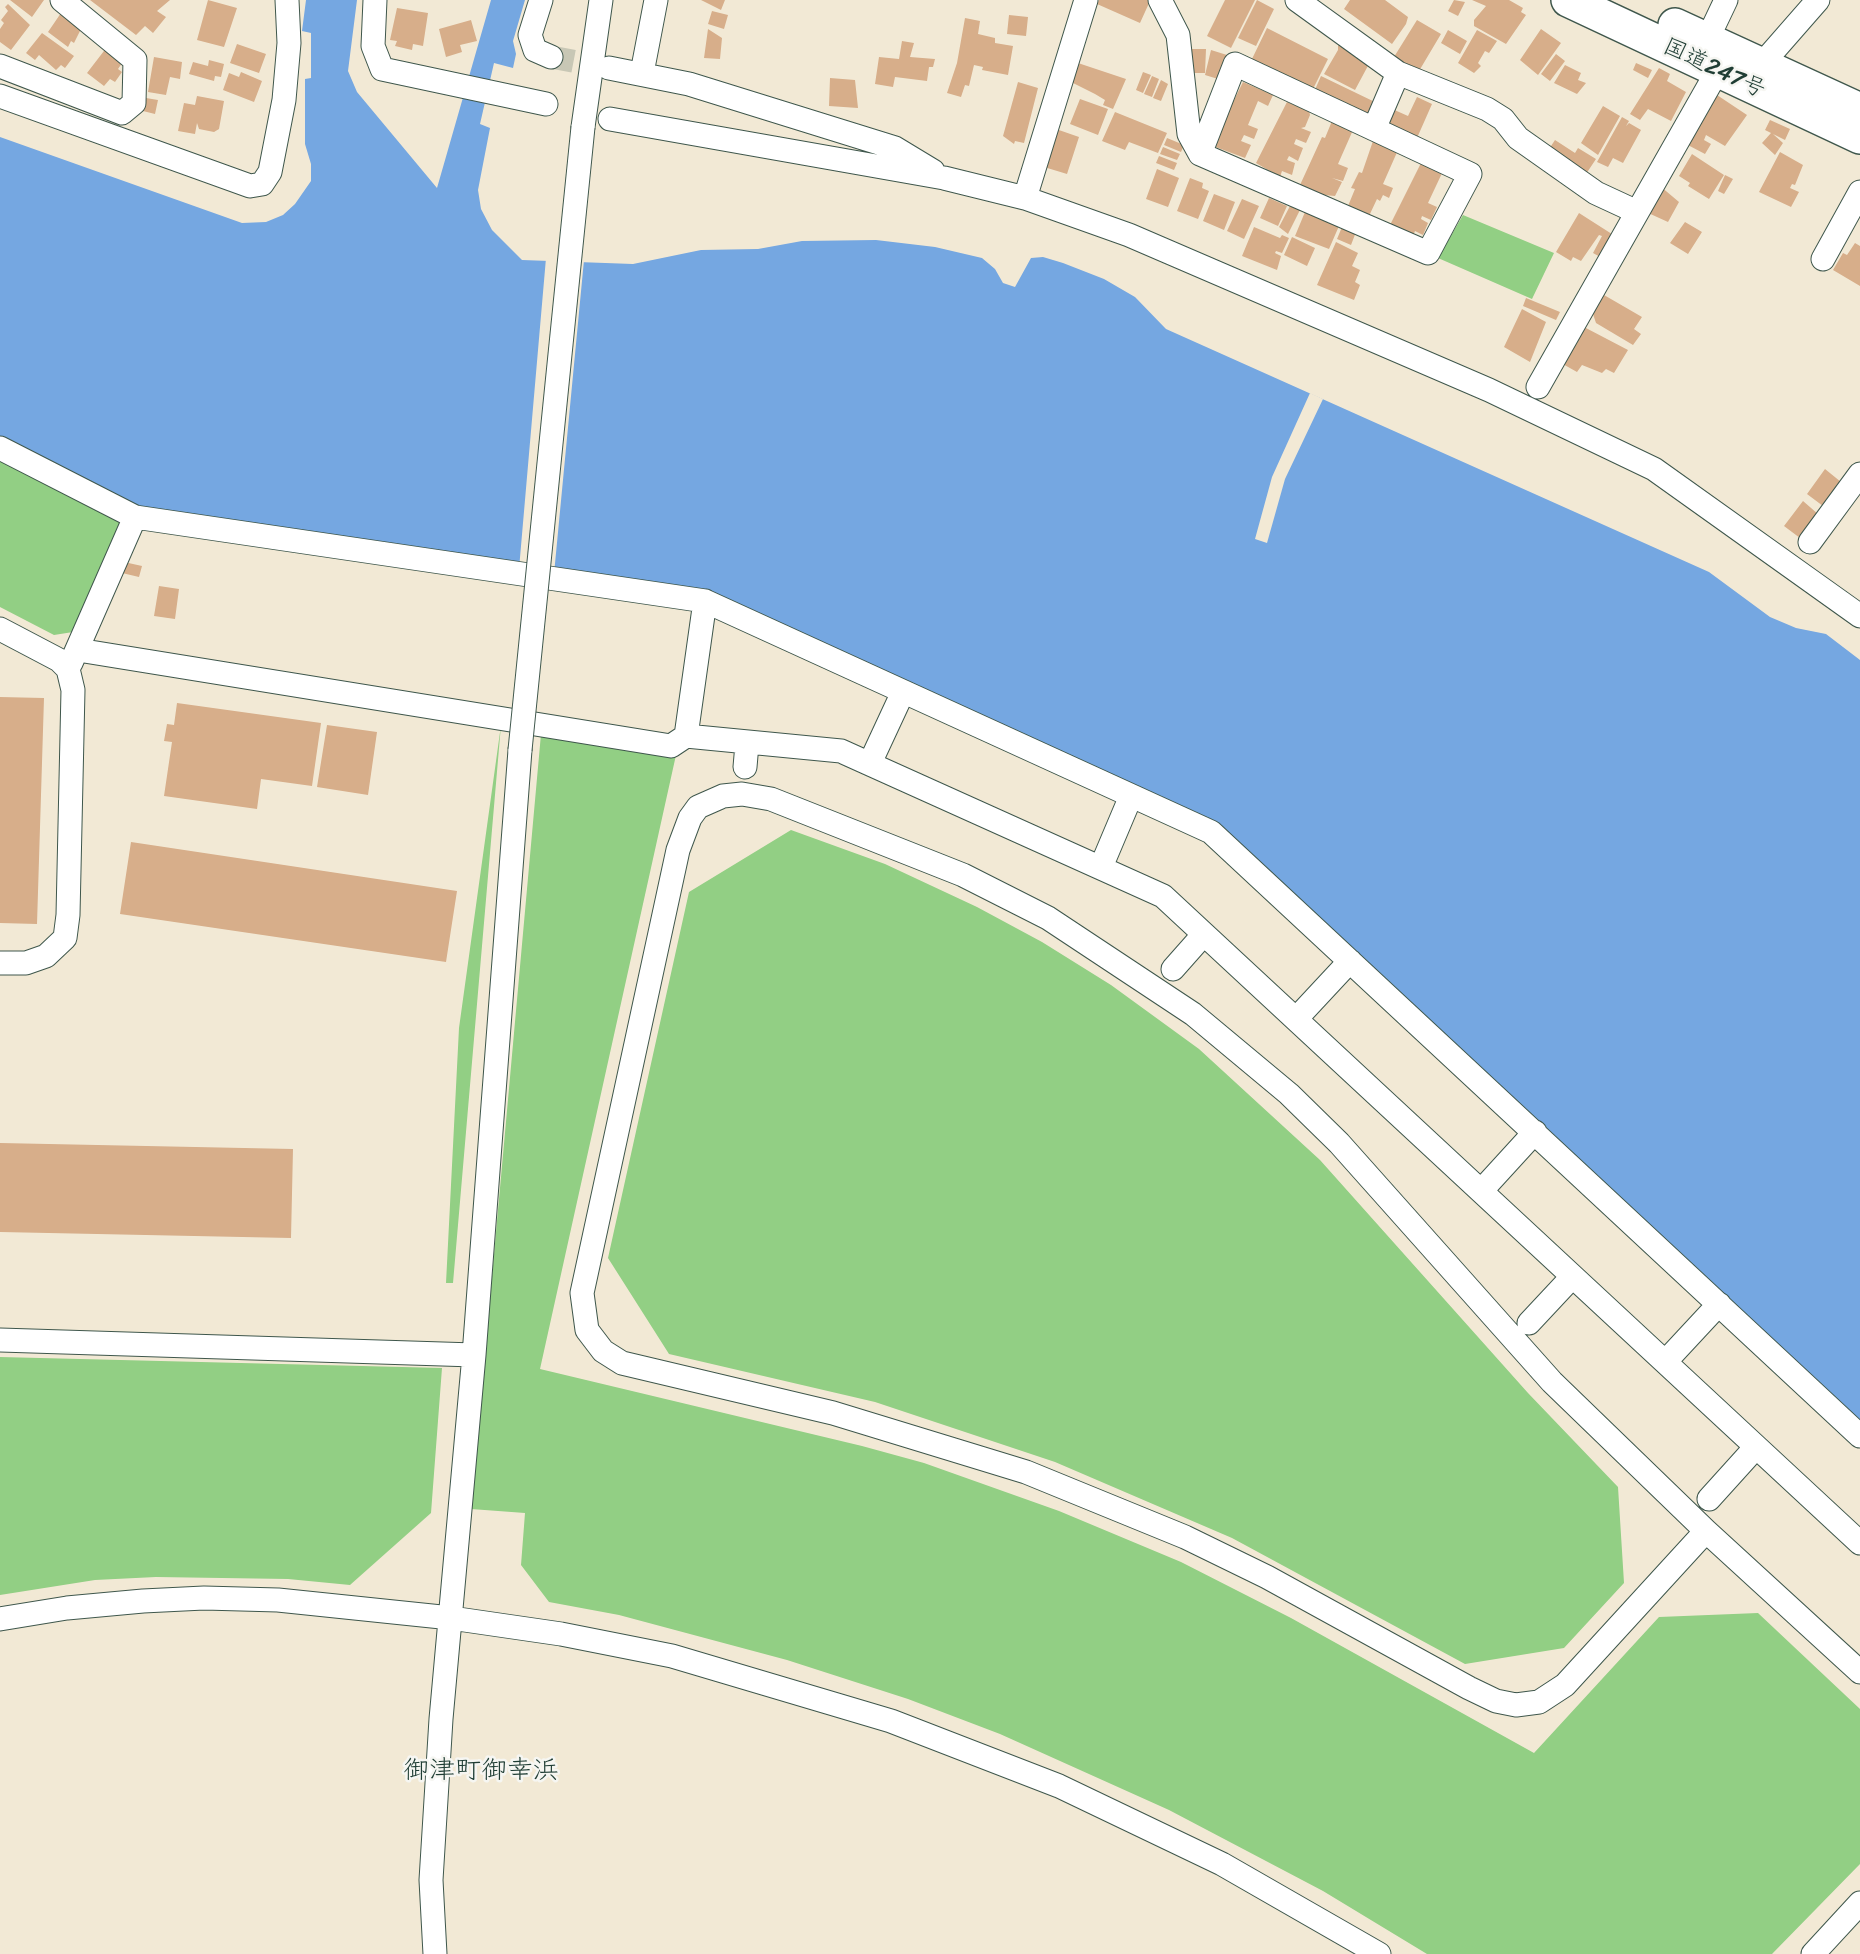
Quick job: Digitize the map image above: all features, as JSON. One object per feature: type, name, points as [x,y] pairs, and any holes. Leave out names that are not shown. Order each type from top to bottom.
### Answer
[{"type":"highway","name":"国道247号","points":[[1568,0],[1712,55],[1762,64],[1860,110]]},
{"type":"highway","name":"国道247号","points":[[1622,0],[1712,55],[1860,137]]},
{"type":"street","points":[[0,66],[122,113],[134,103],[135,60],[62,0]]},
{"type":"street","points":[[0,96],[250,186],[262,184],[270,172],[284,100],[289,43],[288,0]]},
{"type":"street","points":[[375,0],[373,46],[382,69],[546,104]]},
{"type":"street","points":[[541,0],[530,35],[535,50],[551,57]]},
{"type":"street","points":[[435,1954],[431,1880],[441,1719],[474,1355],[520,750],[583,127],[601,0]]},
{"type":"street","points":[[642,74],[656,0]]},
{"type":"street","points":[[1025,198],[1086,0]]},
{"type":"street","points":[[1160,0],[1178,35],[1189,134],[1200,154],[1429,253],[1471,174],[1235,65],[1200,154]]},
{"type":"street","points":[[1297,0],[1398,73],[1488,109],[1503,119],[1518,138],[1585,186],[1637,212]]},
{"type":"street","points":[[1538,387],[1637,212],[1712,55],[1726,0]]},
{"type":"street","points":[[1762,64],[1818,0]]},
{"type":"street","points":[[609,68],[689,84],[895,148],[944,178]]},
{"type":"street","points":[[1374,129],[1398,73]]},
{"type":"street","points":[[610,119],[944,178],[1025,198],[1129,235],[1593,437],[1664,475],[1860,616]]},
{"type":"street","points":[[1823,258],[1860,192]]},
{"type":"street","points":[[0,448],[135,517],[705,601],[1211,832],[1860,1436]]},
{"type":"street","points":[[1810,542],[1860,474]]},
{"type":"street","points":[[0,963],[26,963],[46,956],[65,938],[68,915],[73,659],[135,517]]},
{"type":"street","points":[[0,629],[58,660],[73,659],[671,746],[686,736],[705,601]]},
{"type":"street","points":[[870,763],[903,692]]},
{"type":"street","points":[[686,736],[746,755],[841,751],[1163,896],[1756,1447],[1857,1533]]},
{"type":"street","points":[[1706,1531],[1565,1685],[1539,1702],[1516,1705],[1496,1701],[1469,1688],[1267,1577],[1185,1537],[1038,1476],[933,1441],[833,1413],[622,1363],[603,1351],[587,1330],[582,1293],[678,850],[690,818],[698,807],[723,796],[742,794],[771,799],[963,875],[1048,918],[1155,987],[1243,1055],[1314,1118],[1544,1374],[1706,1531],[1860,1672]]},
{"type":"street","points":[[1101,867],[1131,796]]},
{"type":"street","points":[[1172,969],[1204,934]]},
{"type":"street","points":[[1296,1019],[1350,961]]},
{"type":"street","points":[[1482,1190],[1535,1132]]},
{"type":"street","points":[[1529,1323],[1572,1277]]},
{"type":"street","points":[[1665,1361],[1719,1304]]},
{"type":"street","points":[[0,1340],[474,1355]]},
{"type":"street","points":[[1709,1499],[1756,1447]]},
{"type":"street","points":[[0,1619],[67,1608],[204,1598],[278,1600],[451,1618],[561,1634],[672,1656],[902,1725],[1059,1786],[1222,1864],[1379,1954]]},
{"type":"street","points":[[1814,1954],[1860,1903]]},
{"type":"green space","points":[[1463,215],[1554,253],[1532,299],[1438,258]]},
{"type":"green space","points":[[0,460],[121,523],[73,632],[54,635],[0,607]]},
{"type":"green space","points":[[501,725],[453,1283],[446,1283],[459,1028]]},
{"type":"green space","points":[[541,734],[676,755],[540,1369],[862,1446],[924,1463],[1059,1511],[1181,1562],[1291,1618],[1534,1753],[1659,1617],[1758,1613],[1860,1709],[1860,1864],[1772,1954],[1427,1954],[1323,1891],[1169,1810],[1000,1734],[908,1699],[787,1660],[619,1615],[549,1602],[521,1565],[525,1513],[471,1509]]},
{"type":"green space","points":[[791,830],[885,864],[977,907],[1042,942],[1111,985],[1199,1049],[1320,1160],[1528,1393],[1618,1487],[1624,1583],[1564,1648],[1465,1664],[1232,1538],[1055,1462],[875,1402],[669,1354],[608,1258],[689,892]]},
{"type":"green space","points":[[0,1357],[442,1368],[431,1513],[350,1585],[288,1579],[156,1577],[95,1580],[0,1595]]},
{"type":"water","points":[[306,0],[357,0],[348,71],[357,92],[437,188],[491,0],[525,0],[513,41],[516,54],[513,68],[494,63],[480,124],[490,128],[478,190],[481,209],[492,230],[522,260],[633,264],[701,250],[758,249],[802,241],[876,240],[935,247],[982,258],[995,269],[1003,283],[1015,287],[1031,258],[1043,257],[1104,279],[1135,297],[1166,329],[1709,572],[1770,617],[1796,628],[1826,634],[1860,660],[1860,1421],[1213,822],[715,594],[141,510],[0,438],[0,137],[242,223],[266,222],[283,215],[295,204],[311,181],[311,164],[305,144],[305,79],[311,78],[311,33],[302,31]]},
{"type":"pier","points":[[546,258],[584,260],[554,574],[519,569]]},
{"type":"pier","points":[[1310,393],[1323,399],[1285,479],[1267,543],[1255,539],[1272,477]]},
{"type":"building","points":[[10,0],[44,0],[32,17]]},
{"type":"building","points":[[90,0],[170,0],[157,11],[166,17],[153,33],[145,26],[136,35]]},
{"type":"building","points":[[208,0],[237,8],[224,47],[197,40]]},
{"type":"building","points":[[701,0],[725,0],[721,10]]},
{"type":"building","points":[[1099,0],[1150,1],[1140,23],[1097,4]]},
{"type":"building","points":[[1225,0],[1255,0],[1231,48],[1207,36]]},
{"type":"building","points":[[1257,0],[1274,9],[1256,46],[1238,38]]},
{"type":"building","points":[[1350,0],[1385,0],[1408,17],[1406,24],[1392,44],[1344,9]]},
{"type":"building","points":[[1454,0],[1465,2],[1458,16],[1448,11]]},
{"type":"building","points":[[1472,0],[1509,0],[1523,8],[1521,12],[1526,15],[1506,44],[1474,26],[1474,20],[1486,6]]},
{"type":"building","points":[[8,4],[30,25],[11,50],[0,42],[0,29],[4,23],[1,20],[8,11],[5,7]]},
{"type":"building","points":[[397,8],[428,13],[423,46],[413,44],[412,50],[395,46],[397,41],[390,40]]},
{"type":"building","points":[[712,11],[728,15],[724,29],[708,24]]},
{"type":"building","points":[[61,13],[82,27],[74,43],[71,41],[68,47],[48,32]]},
{"type":"building","points":[[1009,15],[1028,17],[1026,36],[1007,34]]},
{"type":"building","points":[[965,18],[980,21],[978,34],[995,38],[995,43],[1013,46],[1008,75],[982,70],[983,67],[974,65],[969,86],[965,85],[961,97],[947,93],[957,63]]},
{"type":"building","points":[[471,20],[477,41],[460,45],[462,52],[446,57],[439,29]]},
{"type":"building","points":[[1417,20],[1441,34],[1419,71],[1394,57]]},
{"type":"building","points":[[1267,28],[1328,59],[1312,91],[1251,61]]},
{"type":"building","points":[[708,29],[722,38],[720,59],[704,58]]},
{"type":"building","points":[[1541,29],[1561,43],[1538,75],[1520,60]]},
{"type":"building","points":[[1448,30],[1467,41],[1460,54],[1441,43]]},
{"type":"building","points":[[1477,30],[1497,41],[1489,53],[1485,51],[1478,63],[1481,66],[1474,73],[1458,63]]},
{"type":"building","points":[[42,33],[74,56],[65,68],[61,65],[56,70],[39,55],[35,60],[26,53]]},
{"type":"building","points":[[902,41],[914,43],[910,57],[935,59],[933,67],[929,67],[927,81],[895,77],[893,87],[875,84],[879,57],[899,59]]},
{"type":"building","points":[[237,44],[266,54],[259,73],[230,63]]},
{"type":"building","points":[[1338,45],[1370,62],[1355,90],[1324,74],[1338,50]]},
{"type":"building","points":[[107,47],[124,60],[118,69],[122,72],[115,82],[110,79],[104,86],[87,73]]},
{"type":"building","points":[[1192,49],[1206,49],[1205,73],[1191,73]]},
{"type":"building","points":[[1211,50],[1227,55],[1218,79],[1205,75]]},
{"type":"building","points":[[1556,54],[1565,61],[1550,81],[1541,74]]},
{"type":"building","points":[[154,57],[182,62],[180,79],[170,77],[166,95],[148,92]]},
{"type":"building","points":[[209,60],[224,64],[221,77],[215,76],[214,81],[189,74],[193,62],[208,66]]},
{"type":"building","points":[[1078,63],[1126,79],[1113,109],[1103,105],[1105,100],[1071,82]]},
{"type":"building","points":[[1636,63],[1652,70],[1648,78],[1633,70]]},
{"type":"building","points":[[1565,65],[1581,73],[1578,80],[1586,83],[1577,94],[1554,83]]},
{"type":"building","points":[[1659,68],[1670,74],[1667,81],[1686,92],[1671,121],[1648,109],[1640,120],[1630,114]]},
{"type":"building","points":[[241,72],[262,81],[254,102],[223,90],[229,73],[239,77]]},
{"type":"building","points":[[1143,72],[1151,75],[1143,93],[1136,90]]},
{"type":"building","points":[[1152,76],[1159,79],[1152,97],[1144,94]]},
{"type":"building","points":[[1321,76],[1379,104],[1372,120],[1314,92]]},
{"type":"building","points":[[830,78],[855,80],[858,108],[829,106]]},
{"type":"building","points":[[1161,80],[1168,84],[1161,101],[1153,98]]},
{"type":"building","points":[[1018,82],[1038,88],[1024,143],[1015,141],[1014,144],[1003,136]]},
{"type":"building","points":[[1243,82],[1273,95],[1268,106],[1258,101],[1248,125],[1258,129],[1254,139],[1244,135],[1241,141],[1251,145],[1245,158],[1213,146],[1225,113],[1228,114],[1231,106],[1228,105],[1232,98],[1234,100]]},
{"type":"building","points":[[1714,93],[1747,115],[1725,146],[1706,135],[1704,140],[1711,144],[1705,154],[1684,143],[1697,130]]},
{"type":"building","points":[[197,96],[224,101],[219,129],[214,132],[199,129],[197,123],[195,134],[178,131],[184,103],[195,105]]},
{"type":"building","points":[[1417,97],[1432,104],[1417,138],[1383,124],[1390,108],[1408,116]]},
{"type":"building","points":[[146,98],[158,100],[155,114],[143,111]]},
{"type":"building","points":[[1080,99],[1108,109],[1098,135],[1070,124]]},
{"type":"building","points":[[1287,102],[1309,111],[1305,127],[1301,128],[1311,132],[1306,143],[1296,139],[1294,144],[1303,148],[1298,161],[1289,156],[1287,160],[1295,163],[1292,175],[1282,171],[1280,177],[1256,163]]},
{"type":"building","points":[[1603,106],[1620,116],[1598,155],[1581,143]]},
{"type":"building","points":[[1115,112],[1167,133],[1158,153],[1129,142],[1125,150],[1102,141]]},
{"type":"building","points":[[1622,117],[1629,121],[1626,126],[1629,123],[1641,130],[1623,163],[1613,158],[1608,167],[1597,162]]},
{"type":"building","points":[[1770,120],[1790,129],[1785,140],[1773,134],[1783,143],[1775,155],[1762,143],[1771,133],[1765,130]]},
{"type":"building","points":[[1332,121],[1353,130],[1338,164],[1348,168],[1343,181],[1332,178],[1342,182],[1335,196],[1324,195],[1300,185]]},
{"type":"building","points":[[1056,129],[1079,137],[1067,174],[1044,167]]},
{"type":"building","points":[[1167,138],[1184,145],[1181,152],[1164,145]]},
{"type":"building","points":[[1555,140],[1575,153],[1578,148],[1596,159],[1584,177],[1547,152]]},
{"type":"building","points":[[1373,141],[1398,150],[1383,184],[1393,188],[1389,198],[1383,195],[1380,201],[1377,199],[1369,216],[1348,206],[1355,189],[1351,188],[1359,172],[1362,173]]},
{"type":"building","points":[[1163,147],[1180,154],[1177,160],[1160,154]]},
{"type":"building","points":[[1780,152],[1803,165],[1795,185],[1792,184],[1790,188],[1799,192],[1791,207],[1759,192]]},
{"type":"building","points":[[1692,154],[1724,175],[1709,199],[1688,186],[1690,183],[1679,176]]},
{"type":"building","points":[[1159,156],[1177,163],[1174,170],[1156,163]]},
{"type":"building","points":[[1422,161],[1443,171],[1428,203],[1437,207],[1431,220],[1422,216],[1421,219],[1428,223],[1423,235],[1415,231],[1413,236],[1390,225]]},
{"type":"building","points":[[1157,169],[1179,178],[1168,207],[1146,199]]},
{"type":"building","points":[[1725,175],[1733,179],[1724,194],[1718,191]]},
{"type":"building","points":[[1190,178],[1203,183],[1202,188],[1209,191],[1198,219],[1177,211]]},
{"type":"building","points":[[1660,186],[1679,202],[1668,222],[1646,212]]},
{"type":"building","points":[[1214,194],[1235,202],[1224,230],[1203,221]]},
{"type":"building","points":[[1269,198],[1287,206],[1278,226],[1260,218]]},
{"type":"building","points":[[1242,199],[1259,206],[1244,239],[1227,231]]},
{"type":"building","points":[[1290,206],[1300,210],[1288,234],[1279,227]]},
{"type":"building","points":[[1305,212],[1339,226],[1329,249],[1295,236]]},
{"type":"building","points":[[1579,213],[1615,236],[1602,258],[1593,253],[1602,236],[1599,235],[1581,261],[1573,257],[1571,261],[1556,252]]},
{"type":"building","points":[[1685,222],[1702,232],[1688,254],[1670,243]]},
{"type":"building","points":[[1254,227],[1280,238],[1282,235],[1289,238],[1282,253],[1275,253],[1281,256],[1277,270],[1242,256]]},
{"type":"building","points":[[1342,227],[1356,232],[1351,245],[1337,239]]},
{"type":"building","points":[[1292,237],[1315,248],[1307,266],[1284,255]]},
{"type":"building","points":[[1336,242],[1358,253],[1352,266],[1360,270],[1355,282],[1360,285],[1354,300],[1317,285]]},
{"type":"building","points":[[1855,243],[1860,246],[1860,286],[1833,270],[1843,253],[1847,255]]},
{"type":"building","points":[[1604,295],[1642,317],[1634,329],[1641,334],[1633,345],[1596,323],[1593,314]]},
{"type":"building","points":[[1526,298],[1560,312],[1556,320],[1523,306]]},
{"type":"building","points":[[1522,309],[1546,322],[1530,362],[1504,347]]},
{"type":"building","points":[[1584,327],[1628,350],[1614,373],[1606,369],[1602,373],[1582,365],[1577,372],[1561,363],[1572,343],[1575,345]]},
{"type":"building","points":[[1825,469],[1841,482],[1823,506],[1807,494]]},
{"type":"building","points":[[1803,501],[1818,514],[1800,538],[1784,526]]},
{"type":"building","points":[[124,562],[142,566],[139,577],[122,573]]},
{"type":"building","points":[[159,586],[179,589],[175,619],[154,616]]},
{"type":"building","points":[[0,697],[44,698],[37,924],[0,923]]},
{"type":"building","points":[[177,703],[321,723],[312,786],[261,779],[257,809],[164,796],[172,742],[164,741],[167,724],[174,725]]},
{"type":"building","points":[[327,725],[377,732],[368,795],[317,787]]},
{"type":"building","points":[[131,842],[457,891],[446,962],[120,914]]},
{"type":"building","points":[[0,1143],[293,1149],[291,1238],[0,1232]]},
{"type":"tunnel","points":[[551,57],[609,68]]},
{"type":"district","name":"御津町御幸浜","points":[[481,1771]]}]
